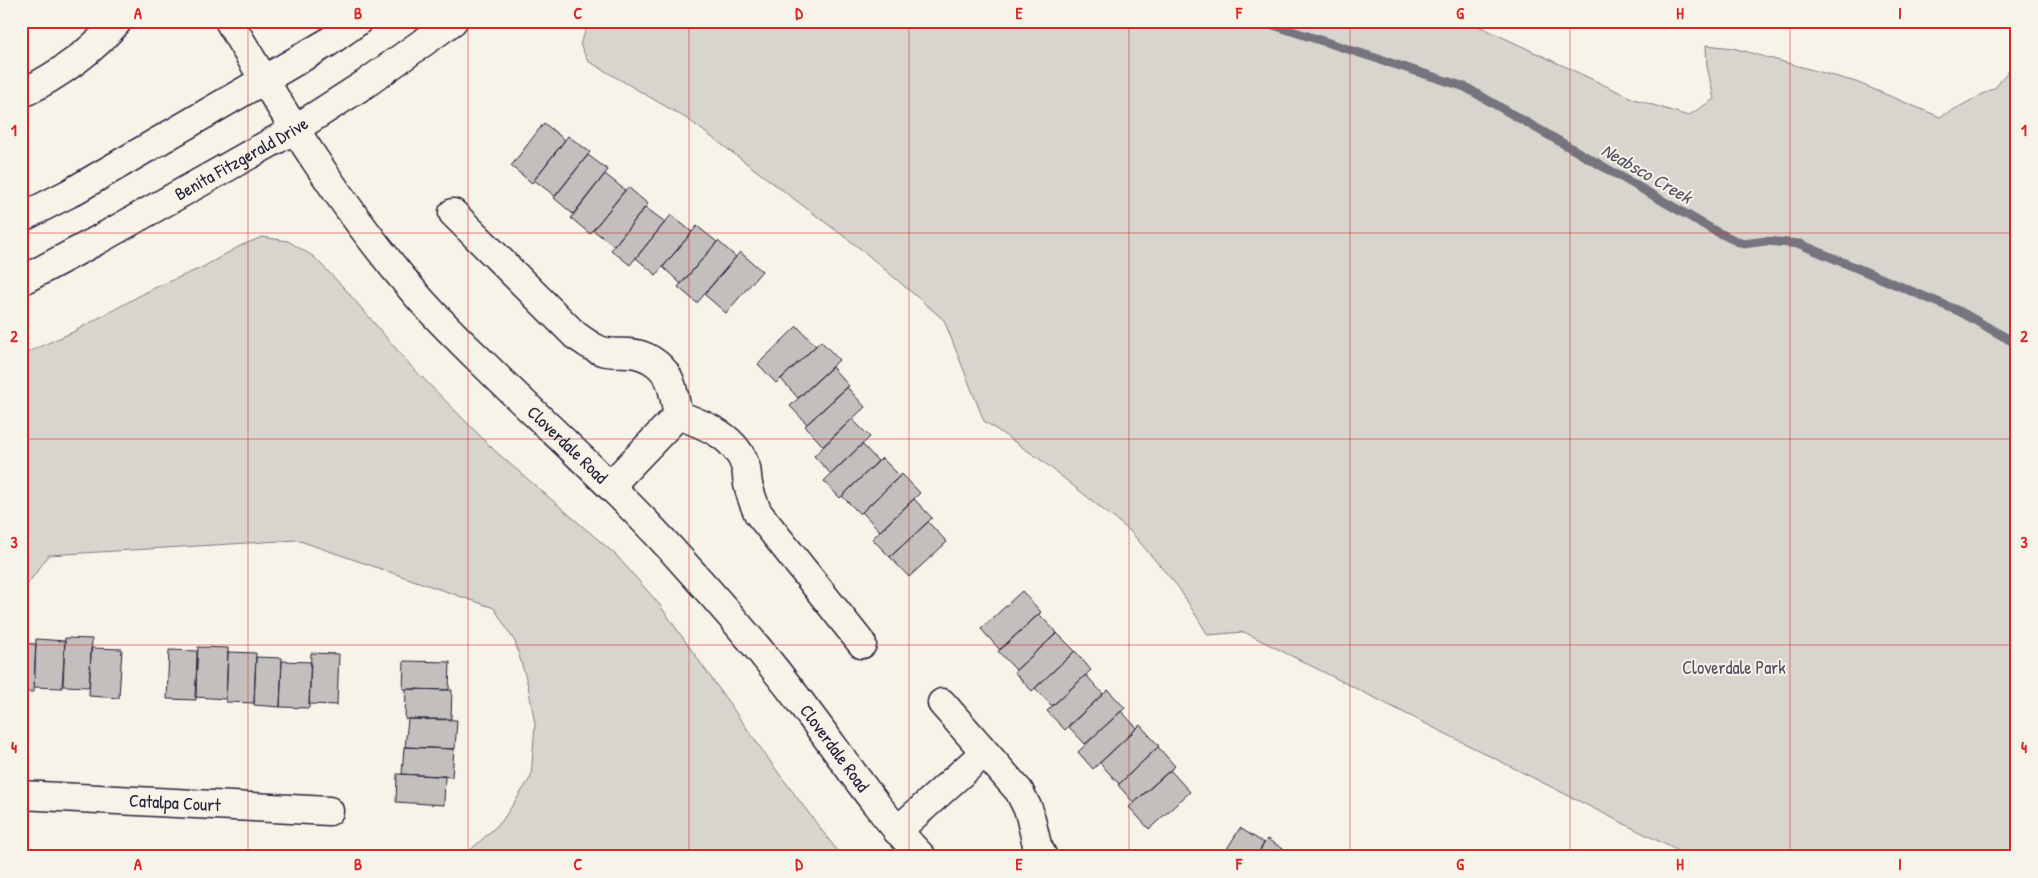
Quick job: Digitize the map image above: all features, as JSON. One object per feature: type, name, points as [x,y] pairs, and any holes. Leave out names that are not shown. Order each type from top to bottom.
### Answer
[{"type":"street","points":[[21,94],[49,80],[88,53],[118,21]]},
{"type":"street","name":"Cloverdale Road","points":[[229,21],[295,129],[371,240],[416,294],[468,348],[660,536],[727,611],[806,710],[897,831],[922,857]]},
{"type":"street","points":[[21,218],[68,194],[264,80],[327,43],[358,21]]},
{"type":"street","name":"Benita Fitzgerald Drive","points":[[21,281],[295,129],[365,84],[453,21]]},
{"type":"street","points":[[453,213],[575,335],[602,351],[613,354],[629,353],[646,357],[659,366],[668,377],[678,415]]},
{"type":"street","points":[[610,486],[678,415]]},
{"type":"street","points":[[678,415],[714,430],[729,440],[740,452],[746,469],[751,498],[758,513],[862,644]]},
{"type":"street","points":[[942,703],[1019,791],[1029,811],[1037,845],[1043,857]]},
{"type":"street","points":[[897,831],[984,753]]},
{"type":"street","name":"Catalpa Court","points":[[21,796],[329,811]]},
{"type":"green space","name":"Cloverdale Park","points":[[590,21],[1468,21],[1634,99],[1688,116],[1714,99],[1707,66],[1706,45],[1733,48],[1856,82],[1940,117],[1996,87],[2017,59],[2017,857],[1690,857],[1244,632],[1208,635],[1179,588],[1130,531],[1041,460],[984,421],[944,320],[862,250],[689,120],[588,61],[580,44]]},
{"type":"green space","points":[[262,237],[288,241],[314,257],[345,289],[410,365],[495,451],[616,555],[659,604],[777,771],[842,857],[463,857],[502,821],[531,777],[535,724],[528,685],[515,642],[494,608],[297,540],[49,555],[21,593],[21,355],[73,332],[152,289],[203,267],[240,246]]},
{"type":"building","points":[[544,123],[565,140],[532,183],[511,166]]},
{"type":"building","points":[[568,136],[590,152],[555,196],[534,180]]},
{"type":"building","points":[[588,155],[608,170],[573,214],[554,198]]},
{"type":"building","points":[[605,174],[625,190],[590,234],[571,218]]},
{"type":"building","points":[[628,187],[648,204],[614,246],[593,230]]},
{"type":"building","points":[[645,207],[665,222],[630,265],[611,250]]},
{"type":"building","points":[[671,215],[692,232],[656,275],[636,258]]},
{"type":"building","points":[[697,226],[717,242],[681,284],[663,267]]},
{"type":"building","points":[[718,241],[736,257],[697,303],[678,287]]},
{"type":"building","points":[[740,252],[762,271],[726,313],[704,294]]},
{"type":"building","points":[[797,326],[816,346],[776,383],[758,364]]},
{"type":"building","points":[[821,341],[839,360],[798,398],[781,379]]},
{"type":"building","points":[[832,367],[849,386],[807,424],[790,406]]},
{"type":"building","points":[[847,387],[865,407],[823,446],[805,426]]},
{"type":"building","points":[[852,419],[870,437],[831,474],[814,456]]},
{"type":"building","points":[[862,444],[878,461],[840,498],[824,481]]},
{"type":"building","points":[[882,458],[900,476],[860,514],[842,496]]},
{"type":"building","points":[[902,474],[920,493],[880,531],[862,512]]},
{"type":"building","points":[[914,499],[932,518],[890,557],[872,539]]},
{"type":"building","points":[[928,522],[947,542],[909,577],[890,557]]},
{"type":"building","points":[[1022,591],[1041,612],[1000,650],[981,629]]},
{"type":"building","points":[[1039,614],[1057,633],[1016,670],[998,651]]},
{"type":"building","points":[[1057,633],[1075,651],[1032,691],[1014,672]]},
{"type":"building","points":[[65,638],[92,639],[89,687],[63,686]]},
{"type":"building","points":[[36,639],[65,641],[62,688],[34,687]]},
{"type":"building","points":[[21,643],[36,644],[34,692],[21,692]]},
{"type":"building","points":[[198,647],[228,648],[226,699],[195,697]]},
{"type":"building","points":[[91,648],[122,649],[119,698],[89,696]]},
{"type":"building","points":[[169,650],[197,651],[196,700],[167,699]]},
{"type":"building","points":[[1075,651],[1091,670],[1052,706],[1035,688]]},
{"type":"building","points":[[228,652],[256,653],[254,703],[226,702]]},
{"type":"building","points":[[311,653],[339,654],[337,705],[309,704]]},
{"type":"building","points":[[256,657],[282,658],[280,707],[254,705]]},
{"type":"building","points":[[282,661],[311,662],[309,708],[280,707]]},
{"type":"building","points":[[404,661],[450,662],[449,690],[403,689]]},
{"type":"building","points":[[1086,675],[1103,694],[1065,730],[1047,711]]},
{"type":"building","points":[[406,689],[452,690],[451,719],[405,719]]},
{"type":"building","points":[[1108,690],[1125,708],[1085,744],[1068,726]]},
{"type":"building","points":[[1121,711],[1137,728],[1093,769],[1078,752]]},
{"type":"building","points":[[408,719],[457,720],[455,749],[405,747]]},
{"type":"building","points":[[1140,725],[1159,746],[1119,784],[1100,763]]},
{"type":"building","points":[[404,747],[454,749],[452,777],[402,774]]},
{"type":"building","points":[[1158,747],[1175,766],[1134,803],[1118,785]]},
{"type":"building","points":[[1170,770],[1190,792],[1149,829],[1129,807]]},
{"type":"building","points":[[397,774],[445,776],[444,805],[396,802]]},
{"type":"building","points":[[1240,828],[1264,843],[1256,857],[1222,857]]},
{"type":"building","points":[[1267,839],[1290,853],[1287,857],[1256,857]]},
{"type":"building","points":[[1291,850],[1301,857],[1287,857]]},
{"type":"waterway","name":"Neabsco Creek","points":[[1261,21],[1465,87],[1715,231],[1743,244],[1766,241],[1800,244],[1961,312],[2017,344]]}]
